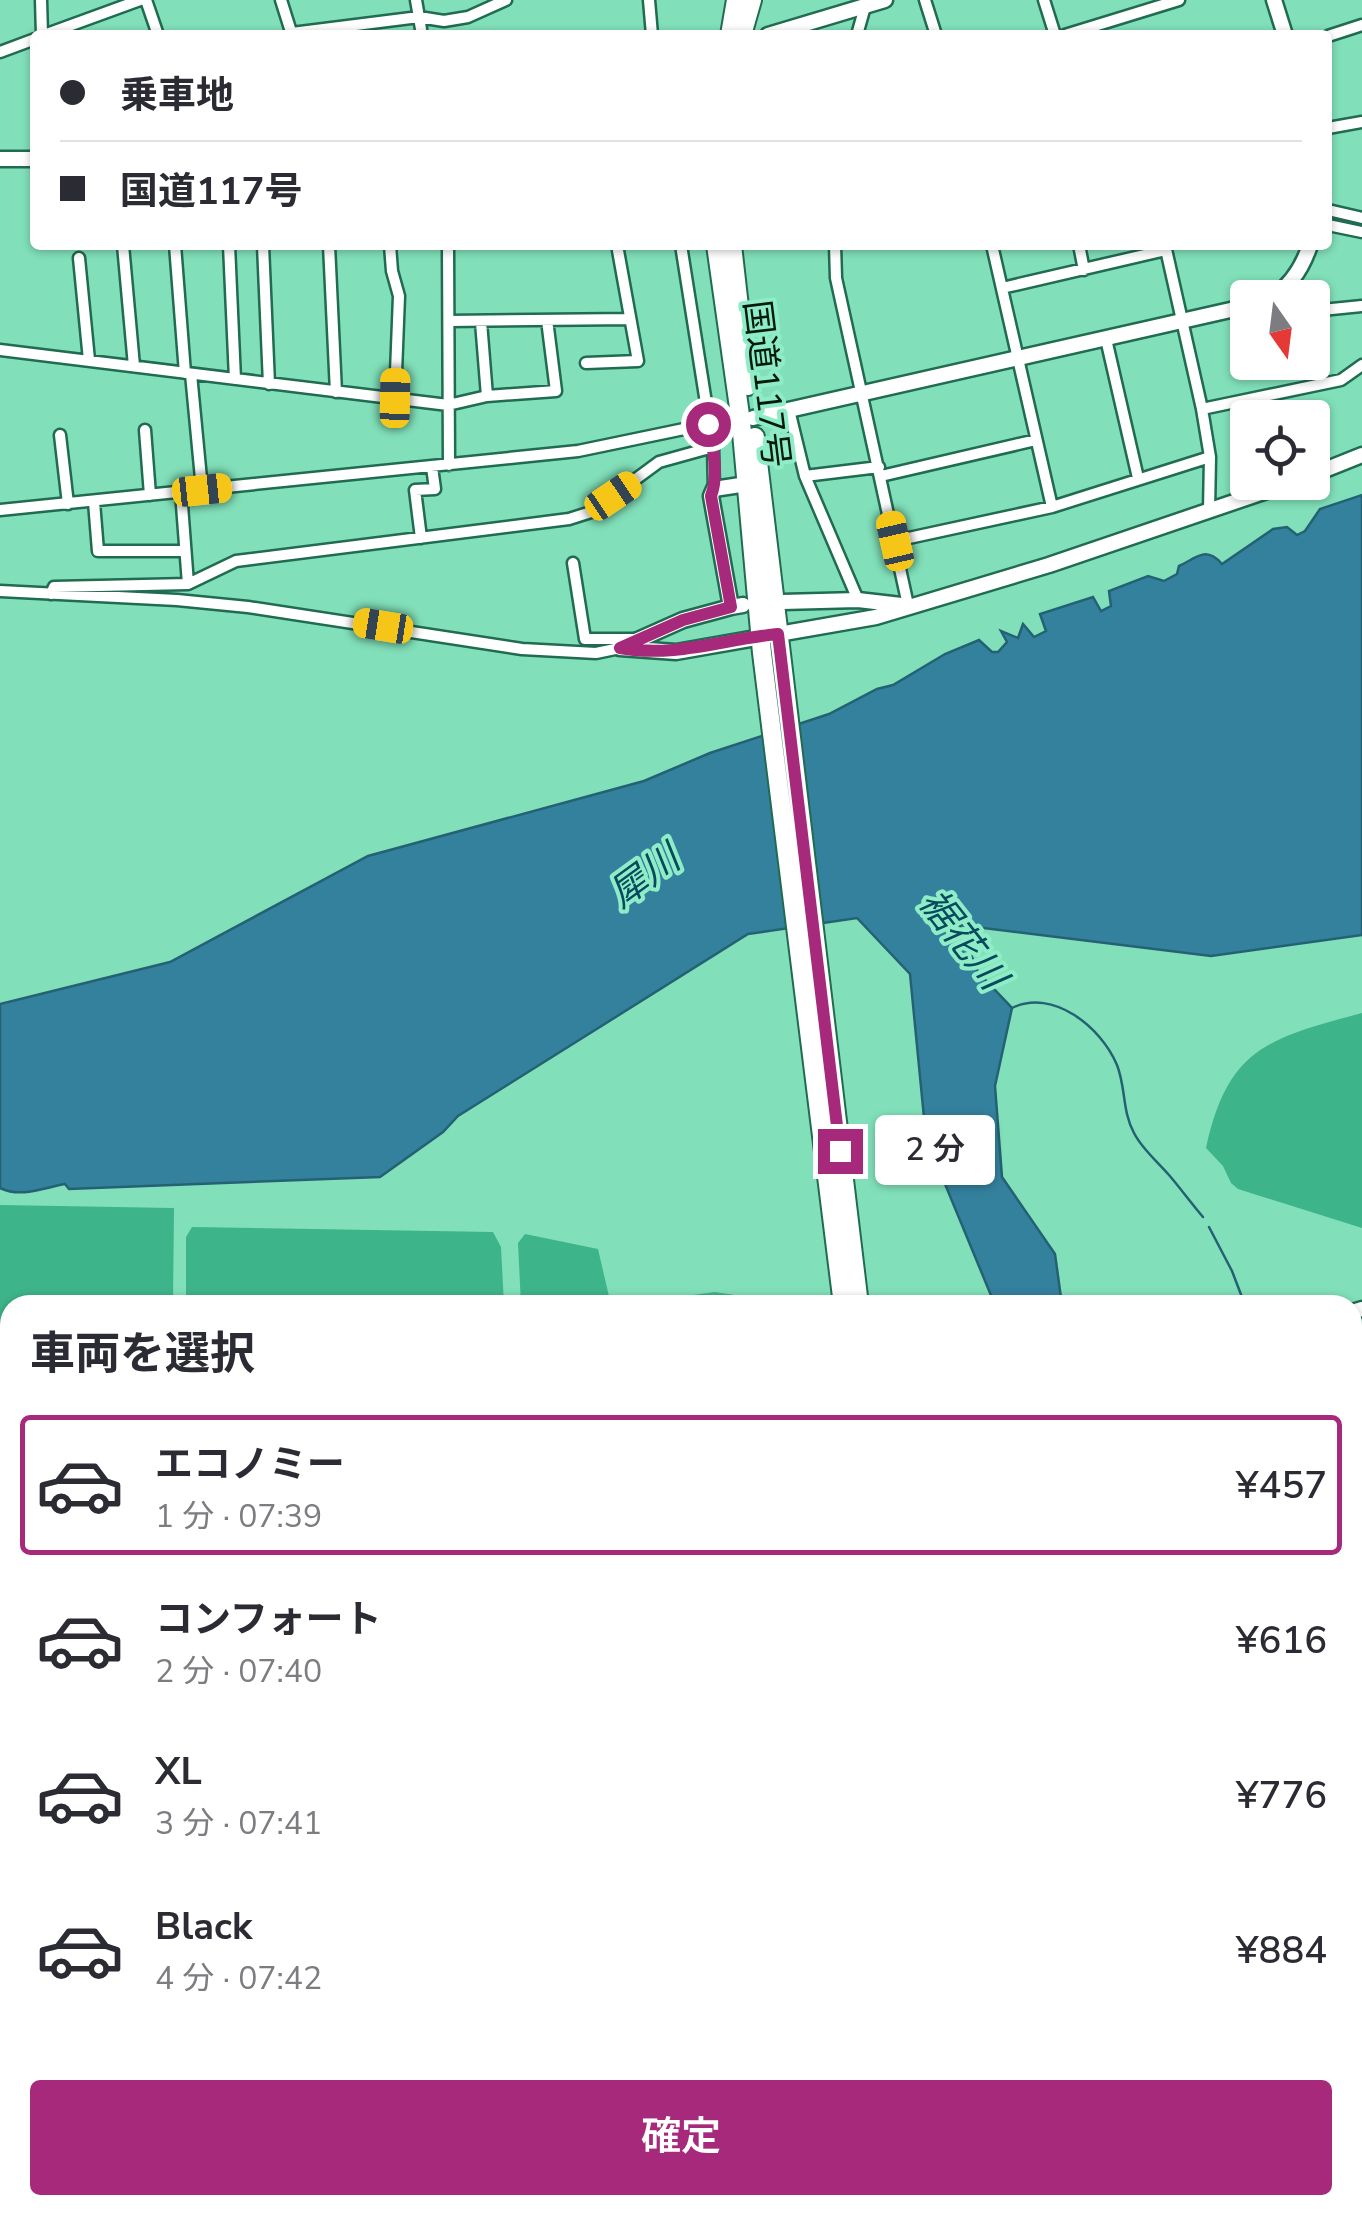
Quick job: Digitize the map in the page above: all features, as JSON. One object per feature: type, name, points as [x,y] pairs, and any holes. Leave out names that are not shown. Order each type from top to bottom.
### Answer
[{"type":"highway","points":[[731,30],[736,0]]},
{"type":"highway","points":[[743,30],[752,0]]},
{"type":"highway","name":"国道117号","points":[[717,250],[858,1295]]},
{"type":"highway","name":"国道117号","points":[[733,250],[752,418],[770,643],[841,1295]]},
{"type":"street","points":[[41,0],[43,30]]},
{"type":"street","points":[[57,30],[106,6],[143,0],[156,30]]},
{"type":"street","points":[[281,0],[291,30]]},
{"type":"street","points":[[416,0],[421,30]]},
{"type":"street","points":[[322,30],[419,17],[444,21],[468,17],[506,0]]},
{"type":"street","points":[[649,0],[652,30]]},
{"type":"street","points":[[784,30],[885,0]]},
{"type":"street","points":[[925,0],[934,30]]},
{"type":"street","points":[[1044,0],[1053,30]]},
{"type":"street","points":[[1082,30],[1178,0]]},
{"type":"street","points":[[1274,0],[1283,30]]},
{"type":"street","points":[[858,30],[865,4]]},
{"type":"street","points":[[79,22],[83,30]]},
{"type":"street","points":[[1332,35],[1362,26]]},
{"type":"street","points":[[0,52],[30,40]]},
{"type":"street","points":[[1332,127],[1362,122]]},
{"type":"street","points":[[3,156],[30,159]]},
{"type":"street","points":[[1332,211],[1362,218]]},
{"type":"street","points":[[1332,226],[1362,232]]},
{"type":"street","points":[[122,250],[134,366]]},
{"type":"street","points":[[176,250],[202,490]]},
{"type":"street","points":[[229,250],[234,379]]},
{"type":"street","points":[[264,250],[268,384]]},
{"type":"street","points":[[329,250],[336,392]]},
{"type":"street","points":[[390,250],[399,296],[395,398]]},
{"type":"street","points":[[448,250],[449,465]]},
{"type":"street","points":[[586,363],[638,360],[618,250]]},
{"type":"street","points":[[0,591],[248,607],[522,649],[596,653],[620,648],[683,620],[737,606],[711,496],[713,447],[682,250]]},
{"type":"street","points":[[835,250],[836,278],[908,605]]},
{"type":"street","points":[[993,250],[1052,506]]},
{"type":"street","points":[[1080,250],[1084,270]]},
{"type":"street","points":[[1002,288],[1159,250]]},
{"type":"street","points":[[1166,250],[1210,457],[1210,511]]},
{"type":"street","points":[[1292,280],[1308,250]]},
{"type":"street","points":[[79,258],[88,360]]},
{"type":"street","points":[[1330,309],[1362,306]]},
{"type":"street","points":[[752,418],[1230,310]]},
{"type":"street","points":[[449,321],[630,318]]},
{"type":"street","points":[[0,350],[448,406],[487,396],[556,391],[547,320]]},
{"type":"street","points":[[481,322],[487,396]]},
{"type":"street","points":[[1106,339],[1138,478]]},
{"type":"street","points":[[1202,410],[1341,380],[1362,365]]},
{"type":"street","points":[[789,410],[805,476],[858,600]]},
{"type":"street","points":[[0,510],[578,451],[708,424]]},
{"type":"street","points":[[144,430],[150,495]]},
{"type":"street","points":[[60,435],[68,504]]},
{"type":"street","points":[[805,476],[880,471],[1036,440]]},
{"type":"street","points":[[51,594],[54,587],[188,584],[236,561],[569,518],[591,512],[659,462],[713,447]]},
{"type":"street","points":[[1330,468],[1362,455]]},
{"type":"street","points":[[895,541],[1052,506],[1210,457]]},
{"type":"street","points":[[420,538],[415,490],[435,489],[432,467]]},
{"type":"street","points":[[714,489],[747,484]]},
{"type":"street","points":[[181,492],[188,584]]},
{"type":"street","points":[[620,648],[676,652],[770,643],[1049,565],[1241,500]]},
{"type":"street","points":[[94,502],[98,550],[184,551]]},
{"type":"street","points":[[573,563],[585,639],[642,639]]},
{"type":"street","points":[[782,602],[858,600],[908,605]]},
{"type":"green space","points":[[1362,1013],[1362,1228],[1238,1189],[1206,1148],[1215,1114],[1241,1067],[1278,1040]]},
{"type":"green space","points":[[0,1205],[174,1208],[173,1295],[0,1295]]},
{"type":"green space","points":[[192,1227],[493,1232],[501,1247],[503,1295],[186,1295],[186,1237]]},
{"type":"green space","points":[[525,1234],[598,1249],[609,1295],[521,1295],[518,1243]]},
{"type":"water","points":[[1362,495],[1362,935],[1211,956],[959,925],[978,972],[1012,1008],[995,1086],[1002,1177],[1055,1254],[1061,1295],[991,1295],[926,1138],[910,974],[857,918],[748,934],[458,1116],[443,1132],[380,1177],[69,1189],[65,1184],[24,1192],[0,1188],[0,1004],[170,962],[368,856],[644,781],[710,753],[829,714],[979,640],[992,652],[998,652],[1007,642],[1001,631],[1018,638],[1023,624],[1034,637],[1046,631],[1040,614],[1093,597],[1101,611],[1111,606],[1109,591],[1148,576],[1164,581],[1177,574],[1179,566],[1206,554],[1222,564],[1273,529],[1287,527],[1297,535],[1305,531],[1320,509]]},
{"type":"waterway","points":[[1012,1008],[1028,1003],[1059,1007],[1100,1037],[1117,1065],[1130,1125],[1137,1139],[1203,1217]]},
{"type":"waterway","points":[[1209,1227],[1241,1295]]},
{"type":"route","points":[[708,424],[713,447],[711,496],[731,607],[683,620],[620,648],[676,652],[778,634],[840,1151]]},
{"type":"water label","name":"犀川","points":[[644,876]]},
{"type":"water label","name":"裾花川","points":[[963,939]]}]
